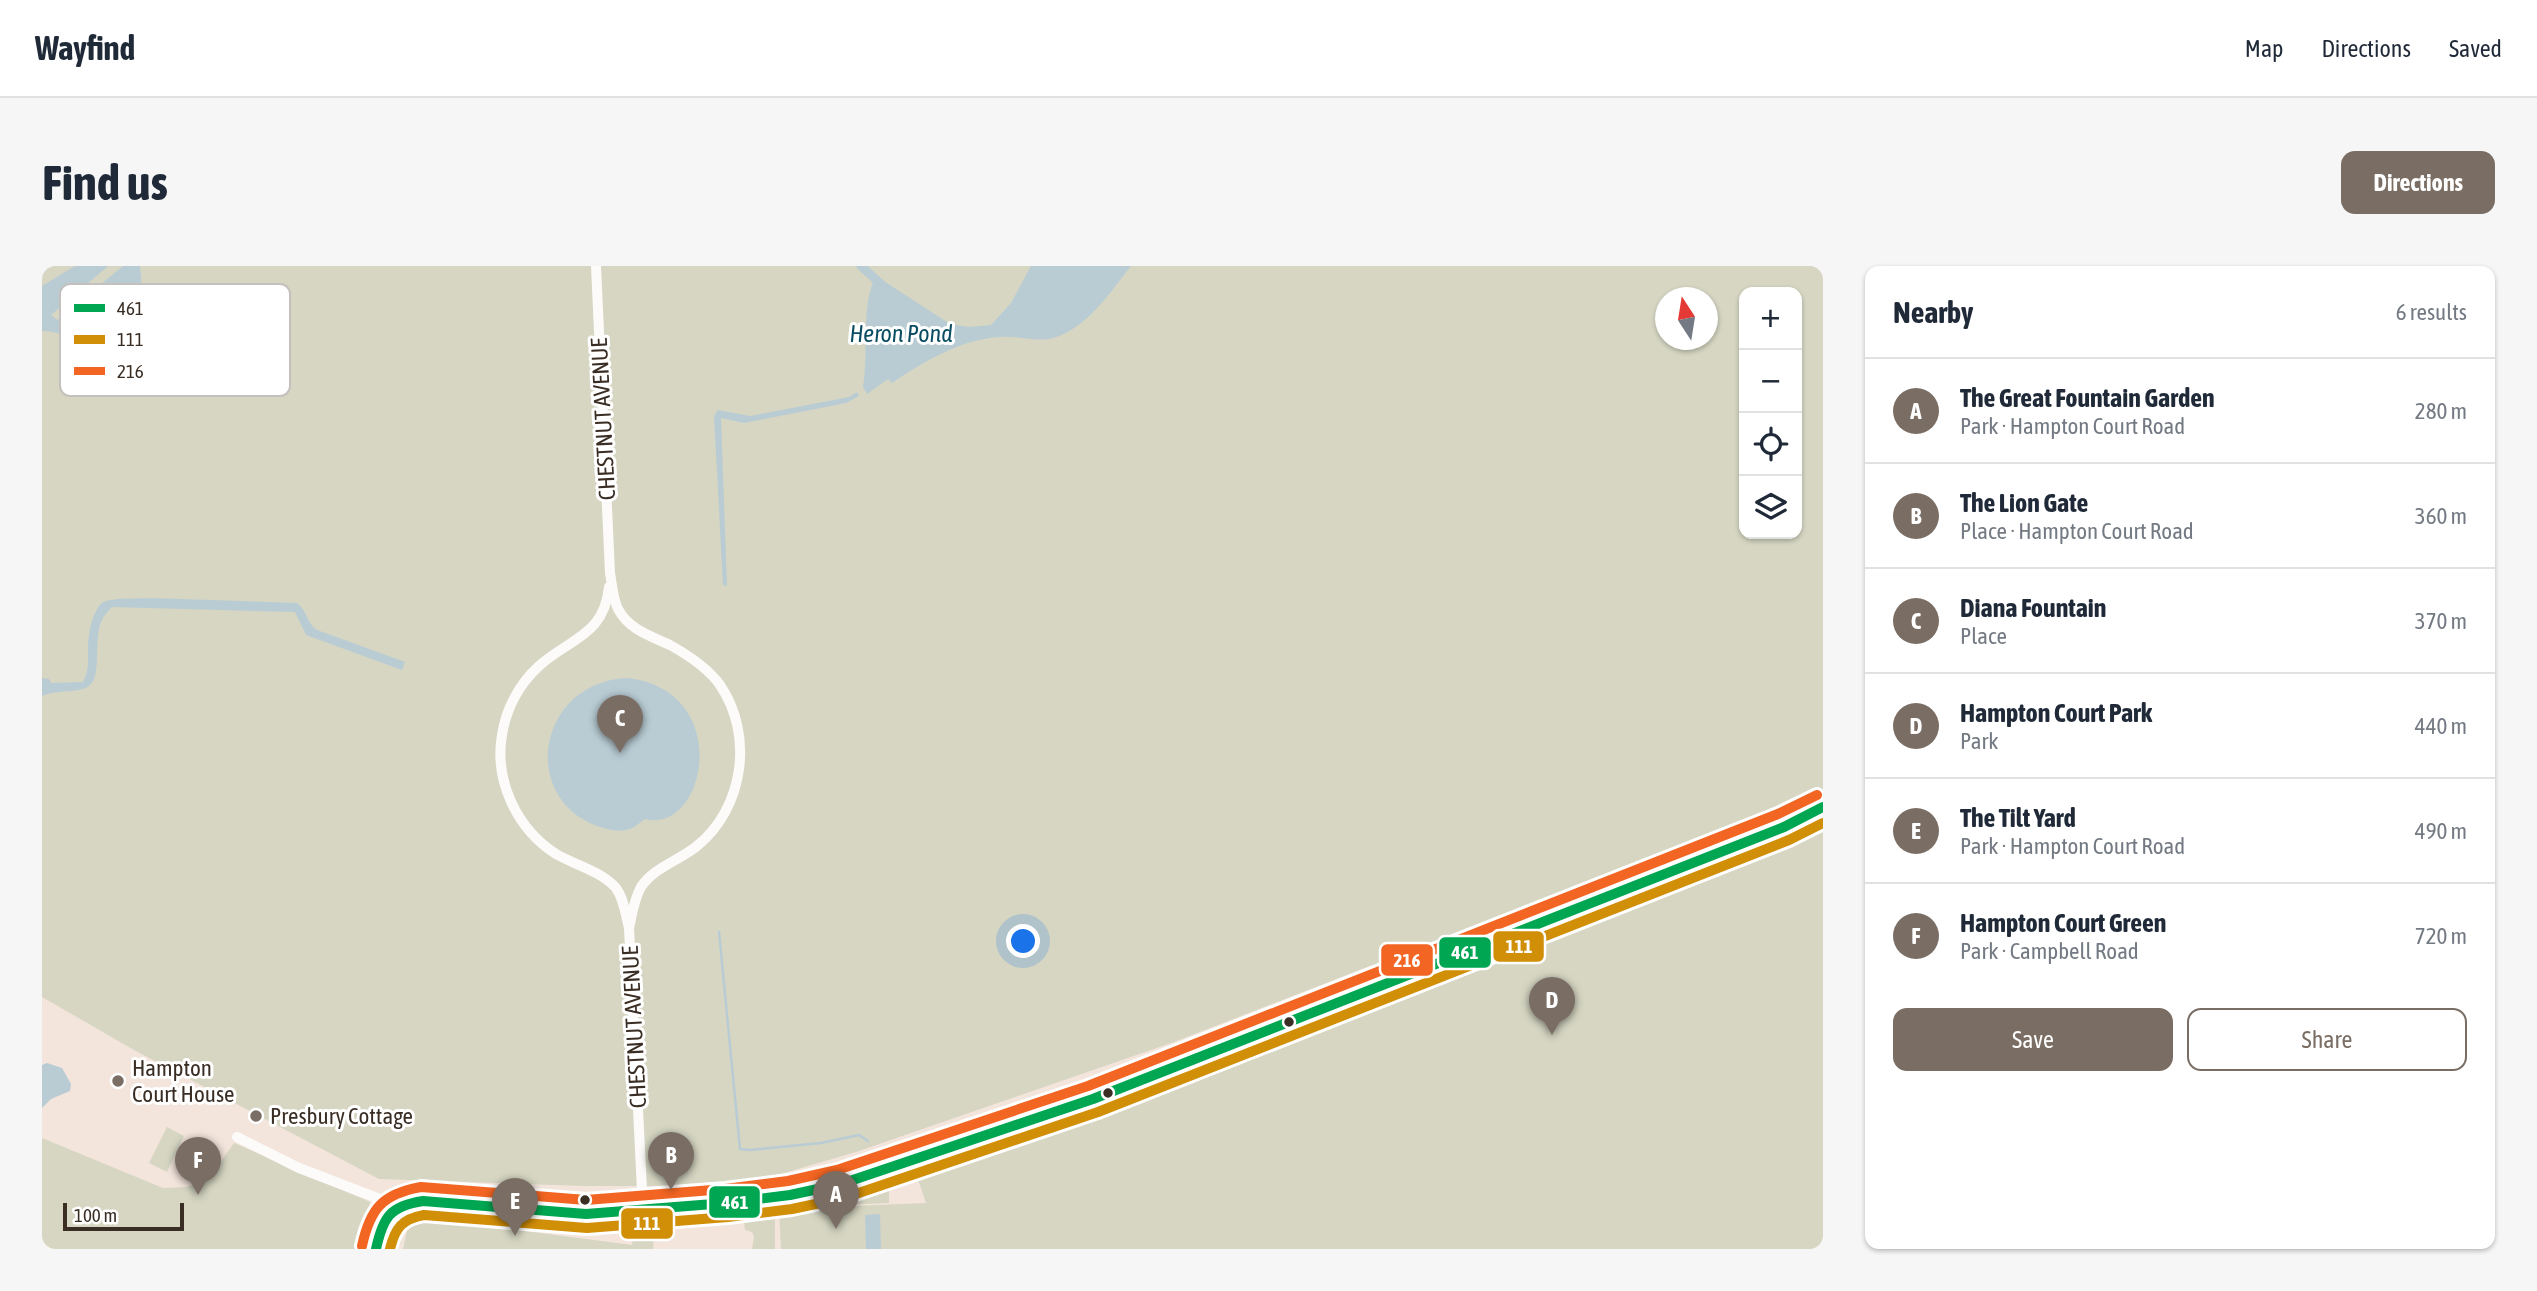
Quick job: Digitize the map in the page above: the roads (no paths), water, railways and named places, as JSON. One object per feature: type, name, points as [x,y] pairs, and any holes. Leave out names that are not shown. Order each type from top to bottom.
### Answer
[{"type":"main road","points":[[376,1249],[384,1220],[398,1206],[423,1201],[586,1214],[704,1206],[790,1195],[841,1184],[1093,1100],[1784,827],[1823,807]]},
{"type":"street","name":"CHESTNUT AVENUE","points":[[596,266],[610,573],[603,616]]},
{"type":"street","name":"CHESTNUT AVENUE","points":[[610,573],[618,610],[638,631],[685,654],[715,679],[734,714],[740,746],[739,773],[723,816],[698,845],[653,875],[642,886],[629,928]]},
{"type":"street","points":[[618,610],[610,610],[587,633],[540,665],[519,689],[503,726],[500,754],[506,791],[525,825],[556,853],[609,882],[619,896],[637,897]]},
{"type":"street","name":"CHESTNUT AVENUE","points":[[619,896],[629,928],[643,1210]]},
{"type":"street","points":[[237,1137],[299,1168],[398,1206]]},
{"type":"water","points":[[75,266],[108,266],[87,284],[60,284],[60,307],[51,315],[57,320],[60,318],[60,334],[42,331],[42,286]]},
{"type":"water","points":[[123,266],[140,266],[141,283],[101,284]]},
{"type":"water","name":"Heron Pond","points":[[1031,266],[1131,266],[1108,296],[1081,324],[1070,331],[1044,339],[1000,337],[971,342],[930,360],[892,383],[888,379],[867,394],[863,387],[866,316],[876,276],[950,324],[969,327],[991,325],[1011,303]]},
{"type":"water","points":[[857,392],[859,396],[846,403],[744,423],[721,418],[727,586],[723,585],[714,416],[718,410],[750,416],[849,397]]},
{"type":"water","points":[[118,599],[297,603],[317,630],[405,662],[402,670],[306,635],[295,612],[112,607],[99,627],[94,680],[81,690],[42,696],[42,678],[49,679],[51,683],[83,682],[87,670],[91,625],[102,603]]},
{"type":"water","points":[[628,678],[662,688],[684,708],[696,733],[699,759],[695,785],[683,806],[666,818],[645,819],[632,828],[616,830],[600,827],[574,813],[557,792],[549,768],[549,743],[558,719],[574,699],[598,684]]},
{"type":"water","points":[[47,1063],[62,1068],[71,1084],[70,1091],[51,1099],[42,1108],[42,1065]]},
{"type":"water","points":[[880,1214],[881,1249],[866,1249],[865,1215]]},
{"type":"waterway","points":[[861,266],[883,286]]},
{"type":"waterway","points":[[719,932],[740,1149],[821,1143],[859,1135],[868,1141]]},
{"type":"place","name":"Diana Fountain","points":[[620,753]]},
{"type":"place","name":"Hampton Court Park","points":[[1552,1035]]},
{"type":"place","name":"Hampton Court House","points":[[118,1081]]},
{"type":"place","name":"Presbury Cottage","points":[[256,1116]]},
{"type":"place","name":"The Lion Gate","points":[[671,1190]]},
{"type":"place","name":"Hampton Court Green","points":[[198,1195]]},
{"type":"place","name":"The Great Fountain Garden","points":[[836,1229]]},
{"type":"place","name":"The Tilt Yard","points":[[515,1236]]}]
